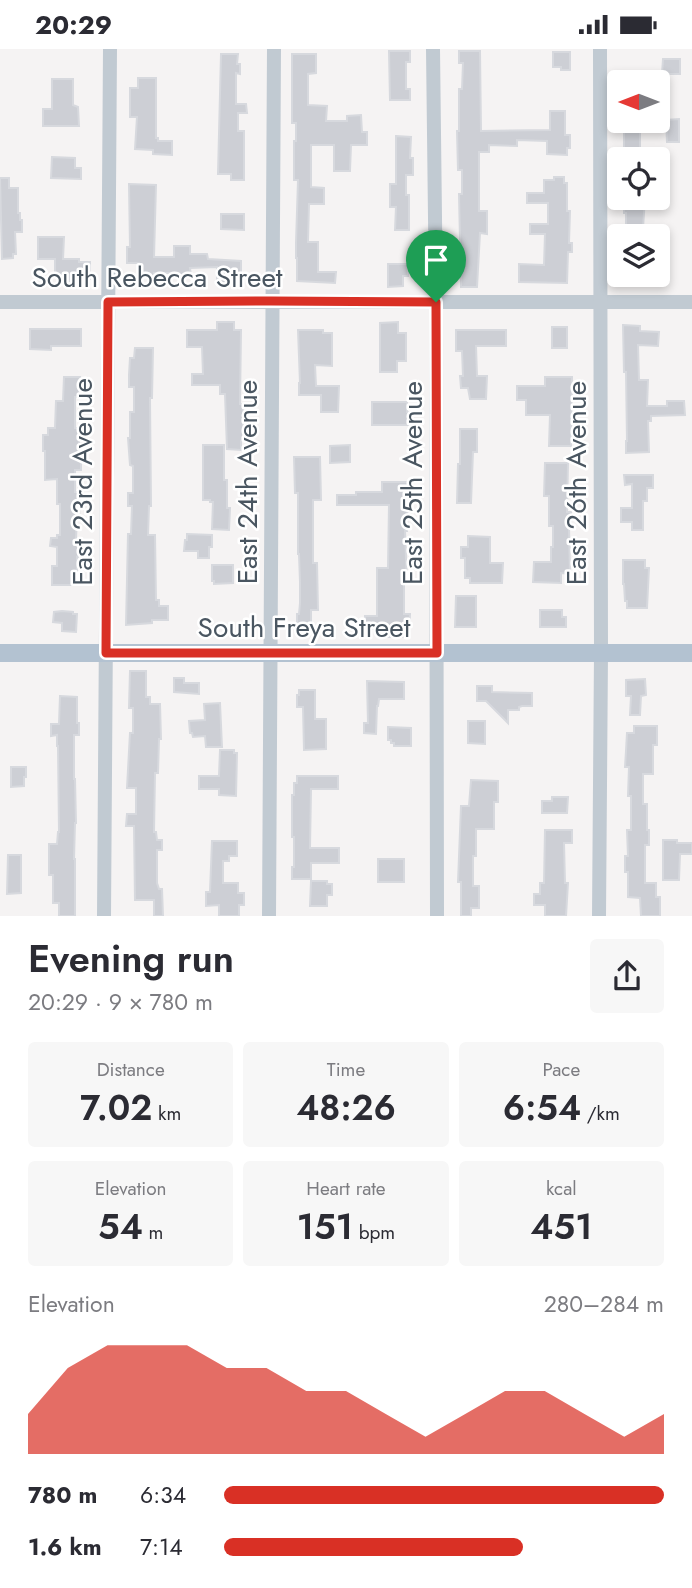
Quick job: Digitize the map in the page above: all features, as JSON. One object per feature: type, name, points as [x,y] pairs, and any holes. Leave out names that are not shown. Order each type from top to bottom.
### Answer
[{"type":"main road","name":"South Freya Street","points":[[0,653],[692,653]]},
{"type":"street","name":"East 23rd Avenue","points":[[104,916],[110,49]]},
{"type":"street","name":"East 24th Avenue","points":[[269,916],[274,49]]},
{"type":"street","name":"East 25th Avenue","points":[[433,49],[437,916]]},
{"type":"street","name":"East 26th Avenue","points":[[599,916],[600,49]]},
{"type":"street","name":"South Rebecca Street","points":[[0,302],[692,302]]},
{"type":"building","points":[[389,51],[410,51],[410,62],[406,62],[406,89],[410,89],[410,100],[390,100]]},
{"type":"building","points":[[459,51],[480,51],[481,131],[550,130],[550,111],[565,111],[565,135],[570,135],[567,155],[547,154],[547,141],[517,140],[517,146],[489,145],[489,152],[479,152],[479,211],[487,211],[487,234],[480,233],[477,287],[461,287],[459,194],[462,194],[462,170],[458,170],[457,131],[463,63],[459,63]]},
{"type":"building","points":[[553,52],[570,52],[570,70],[553,67]]},
{"type":"building","points":[[221,54],[238,54],[237,64],[240,64],[240,74],[236,73],[236,104],[246,104],[247,113],[238,113],[238,131],[244,131],[244,180],[231,180],[231,174],[218,174]]},
{"type":"building","points":[[292,54],[316,54],[316,73],[308,74],[308,105],[327,106],[326,121],[347,121],[347,116],[361,115],[362,132],[367,132],[367,145],[351,145],[350,171],[334,171],[334,145],[311,145],[311,187],[324,188],[324,204],[309,204],[308,242],[318,242],[318,272],[336,272],[335,283],[297,281],[298,180],[294,180],[296,123],[292,123]]},
{"type":"building","points":[[663,59],[680,59],[680,74],[670,74],[670,70],[662,70]]},
{"type":"building","points":[[138,78],[156,78],[156,138],[158,141],[172,141],[172,155],[135,149],[137,117],[130,117],[130,88],[138,88]]},
{"type":"building","points":[[52,79],[73,79],[73,105],[78,107],[79,126],[43,126],[43,109],[52,109]]},
{"type":"building","points":[[679,119],[679,142],[667,142],[670,120]]},
{"type":"building","points":[[624,133],[640,133],[640,147],[624,147]]},
{"type":"building","points":[[396,136],[411,137],[410,158],[413,158],[413,175],[406,175],[409,230],[395,230],[396,207],[390,207],[390,184],[396,184]]},
{"type":"building","points":[[52,157],[75,158],[75,168],[81,168],[81,179],[51,178]]},
{"type":"building","points":[[554,177],[564,177],[564,183],[567,183],[569,243],[572,243],[572,252],[568,252],[567,283],[519,282],[519,264],[544,265],[545,234],[530,234],[530,224],[548,224],[548,203],[527,203],[527,193],[544,193],[544,180],[554,180]]},
{"type":"building","points":[[0,178],[9,178],[9,188],[18,188],[18,213],[22,220],[22,232],[15,232],[16,254],[13,254],[13,258],[2,259]]},
{"type":"building","points":[[129,184],[156,185],[154,257],[174,257],[174,246],[190,246],[190,254],[207,254],[208,259],[241,261],[241,278],[238,277],[238,282],[234,282],[234,285],[217,284],[217,267],[190,268],[191,276],[154,273],[154,276],[138,276],[139,263],[127,263],[127,247],[130,247]]},
{"type":"building","points":[[624,210],[644,210],[643,224],[626,224]]},
{"type":"building","points":[[221,214],[244,214],[244,230],[221,229]]},
{"type":"building","points":[[38,237],[64,237],[63,259],[90,262],[90,279],[73,278],[73,281],[63,281],[63,276],[55,276],[55,259],[38,259]]},
{"type":"building","points":[[388,264],[408,264],[408,276],[403,276],[403,286],[388,287]]},
{"type":"building","points":[[217,322],[234,322],[234,330],[241,330],[241,450],[227,449],[225,394],[220,394],[220,385],[192,385],[192,374],[203,374],[202,347],[187,347],[187,330],[217,330]]},
{"type":"building","points":[[398,322],[398,333],[406,333],[406,361],[397,361],[397,372],[380,372],[380,323]]},
{"type":"building","points":[[623,325],[640,326],[640,331],[659,332],[658,346],[638,345],[639,380],[648,380],[647,406],[667,406],[667,401],[684,401],[685,415],[651,416],[651,421],[648,421],[649,452],[626,453]]},
{"type":"building","points":[[552,327],[567,327],[567,348],[552,348]]},
{"type":"building","points":[[30,329],[81,329],[81,346],[51,346],[51,350],[30,349]]},
{"type":"building","points":[[298,330],[323,330],[323,333],[332,333],[332,366],[315,365],[316,386],[339,386],[338,412],[321,412],[321,395],[299,395]]},
{"type":"building","points":[[456,330],[506,330],[506,346],[476,346],[477,376],[487,376],[486,399],[470,399],[468,388],[461,388],[462,351],[456,351]]},
{"type":"building","points":[[135,348],[153,348],[150,398],[151,506],[148,535],[155,535],[156,600],[159,600],[159,606],[168,606],[168,620],[126,625],[128,534],[131,534],[132,506],[128,506],[128,493],[133,493],[133,466],[130,465],[128,438],[130,412],[134,412],[134,387],[129,387],[129,375],[130,358],[134,358]]},
{"type":"building","points":[[64,377],[80,377],[79,397],[75,397],[75,428],[79,428],[81,455],[81,470],[75,470],[75,492],[80,492],[76,538],[82,539],[79,558],[77,557],[77,585],[52,585],[52,566],[57,566],[57,547],[50,546],[51,538],[60,535],[60,504],[57,504],[57,479],[45,480],[43,451],[43,435],[48,435],[48,428],[55,428],[56,401],[63,401]]},
{"type":"building","points":[[545,377],[572,377],[571,446],[549,446],[550,415],[526,415],[526,400],[517,400],[517,386],[545,386]]},
{"type":"building","points":[[372,402],[407,402],[409,425],[372,425]]},
{"type":"building","points":[[460,429],[477,429],[477,452],[473,452],[471,503],[457,503]]},
{"type":"building","points":[[203,445],[224,445],[224,480],[227,480],[227,508],[230,508],[229,530],[212,529],[213,502],[203,500]]},
{"type":"building","points":[[350,445],[350,462],[330,463],[330,446]]},
{"type":"building","points":[[294,457],[320,457],[321,500],[313,500],[313,563],[317,563],[318,610],[311,610],[311,631],[297,631],[300,582],[298,493],[295,493]]},
{"type":"building","points":[[545,463],[568,463],[567,512],[571,512],[570,574],[561,573],[561,583],[533,582],[534,562],[551,562],[553,547],[553,526],[549,526],[549,496],[544,496]]},
{"type":"building","points":[[624,475],[653,475],[653,488],[647,488],[647,501],[643,501],[643,530],[632,530],[632,522],[621,522],[621,508],[632,508],[632,484],[625,485]]},
{"type":"building","points":[[382,482],[408,482],[404,614],[410,614],[409,637],[387,637],[387,629],[365,629],[365,616],[377,616],[377,568],[388,568],[389,505],[337,505],[337,495],[382,492]]},
{"type":"building","points":[[187,534],[212,535],[209,558],[198,558],[198,551],[184,551]]},
{"type":"building","points":[[468,536],[490,537],[490,563],[503,563],[502,583],[470,583],[470,578],[465,578],[465,558],[461,558],[461,547],[468,547]]},
{"type":"building","points":[[623,560],[645,560],[645,568],[649,568],[647,608],[627,608]]},
{"type":"building","points":[[212,565],[233,565],[233,583],[214,584]]},
{"type":"building","points":[[456,596],[476,596],[476,627],[455,627]]},
{"type":"building","points":[[540,610],[562,610],[562,617],[566,617],[566,627],[540,627]]},
{"type":"building","points":[[54,612],[77,614],[76,632],[62,631],[62,623],[53,622]]},
{"type":"building","points":[[130,671],[146,671],[146,697],[150,697],[150,704],[160,704],[161,739],[158,773],[155,773],[154,832],[157,840],[162,840],[162,850],[157,850],[157,883],[159,889],[162,889],[163,916],[154,916],[154,900],[135,900],[134,826],[126,826],[127,814],[136,814],[136,788],[127,788],[130,733],[133,733],[133,708],[129,708]]},
{"type":"building","points":[[174,678],[184,678],[184,683],[199,683],[199,694],[174,692]]},
{"type":"building","points":[[645,679],[646,695],[641,696],[640,715],[630,715],[631,696],[626,696],[626,680]]},
{"type":"building","points":[[367,681],[404,682],[404,699],[379,699],[376,734],[364,733],[364,723],[368,723]]},
{"type":"building","points":[[477,686],[492,686],[492,692],[532,693],[532,706],[508,710],[508,723],[486,701],[477,701]]},
{"type":"building","points":[[299,690],[315,690],[315,719],[326,719],[326,749],[304,750],[303,707],[297,707]]},
{"type":"building","points":[[60,696],[77,697],[79,723],[79,735],[74,735],[75,916],[59,916],[59,903],[53,903],[53,875],[49,875],[49,844],[57,844],[59,832],[58,746],[57,735],[51,736],[51,724],[59,724]]},
{"type":"building","points":[[220,703],[222,747],[206,747],[205,736],[193,737],[190,733],[189,721],[205,720],[204,704]]},
{"type":"building","points":[[468,721],[485,721],[485,744],[468,743]]},
{"type":"building","points":[[634,726],[657,726],[657,745],[653,745],[653,774],[643,774],[643,804],[647,804],[649,830],[649,845],[645,845],[645,883],[656,883],[656,897],[660,897],[660,916],[641,916],[640,898],[628,897],[625,856],[628,856],[627,830],[631,830],[631,796],[628,796],[629,767],[625,767],[627,733],[634,733]]},
{"type":"building","points":[[388,727],[411,728],[411,746],[394,746],[391,740],[388,740]]},
{"type":"building","points":[[220,750],[234,750],[234,753],[237,753],[236,796],[219,795],[219,789],[199,789],[199,776],[219,776]]},
{"type":"building","points":[[11,767],[26,767],[24,786],[11,787]]},
{"type":"building","points":[[297,776],[338,776],[338,789],[311,789],[310,848],[339,848],[339,863],[311,863],[311,879],[292,879],[292,795]]},
{"type":"building","points":[[471,780],[498,781],[498,802],[494,802],[494,829],[476,829],[473,886],[479,886],[479,908],[471,908],[471,916],[461,916],[461,882],[458,882],[461,806],[469,806]]},
{"type":"building","points":[[552,797],[568,797],[567,813],[542,813],[542,801],[552,801]]},
{"type":"building","points":[[545,830],[572,830],[572,843],[564,843],[565,883],[568,883],[566,916],[545,916],[545,905],[534,905],[534,894],[540,894],[540,883],[544,883]]},
{"type":"building","points":[[663,840],[692,843],[692,854],[680,854],[679,880],[663,880]]},
{"type":"building","points":[[212,841],[237,841],[237,856],[229,856],[229,861],[223,861],[223,883],[238,883],[238,893],[244,893],[244,905],[239,905],[239,916],[219,916],[219,905],[206,906],[206,892],[210,892]]},
{"type":"building","points":[[8,855],[21,855],[21,893],[7,894]]},
{"type":"building","points":[[378,859],[404,859],[404,882],[378,882]]},
{"type":"building","points":[[311,881],[327,881],[327,884],[332,884],[332,895],[327,895],[327,906],[310,906]]},
{"type":"route","points":[[108,302],[436,302],[437,653],[106,653],[108,302]]}]
